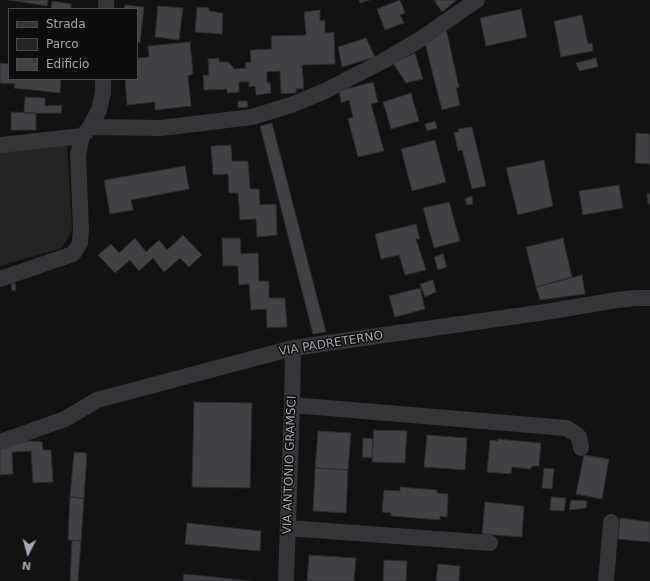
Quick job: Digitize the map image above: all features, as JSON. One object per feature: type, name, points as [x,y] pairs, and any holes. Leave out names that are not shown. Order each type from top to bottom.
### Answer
[{"type":"street","points":[[0,145],[86,131],[161,128],[252,117],[291,105],[325,91],[385,60],[419,40],[477,0]]},
{"type":"street","points":[[0,279],[73,254],[80,243],[81,230],[78,155],[86,131],[99,110],[103,94],[103,80]]},
{"type":"street","name":"VIA PADRETERNO","points":[[0,442],[65,420],[97,400],[293,348],[545,312],[617,300],[650,298]]},
{"type":"street","name":"VIA ANTONIO GRAMSCI","points":[[286,581],[293,348]]},
{"type":"street","points":[[292,406],[566,428],[579,437],[581,448]]},
{"type":"street","points":[[606,581],[611,522]]},
{"type":"street","points":[[288,528],[490,543]]},
{"type":"green space","points":[[67,143],[72,230],[62,248],[0,266],[0,145]]},
{"type":"building","points":[[9,0],[48,0],[47,6]]},
{"type":"building","points":[[359,0],[370,0],[360,3]]},
{"type":"building","points":[[400,0],[405,13],[400,15],[404,23],[385,30],[377,9]]},
{"type":"building","points":[[434,0],[457,0],[442,12]]},
{"type":"building","points":[[52,1],[71,4],[71,8],[51,8]]},
{"type":"building","points":[[125,5],[144,7],[140,43],[138,42],[138,8],[124,8]]},
{"type":"building","points":[[158,6],[183,8],[179,40],[155,37]]},
{"type":"building","points":[[197,7],[209,8],[209,11],[223,13],[222,34],[195,32]]},
{"type":"building","points":[[521,9],[527,37],[486,46],[480,18]]},
{"type":"building","points":[[320,10],[320,21],[325,20],[325,33],[334,32],[335,64],[302,65],[304,89],[296,89],[296,93],[281,94],[280,71],[267,72],[267,82],[270,83],[271,93],[256,95],[255,86],[249,87],[249,82],[239,82],[239,92],[227,93],[227,89],[204,90],[203,75],[209,75],[208,59],[219,58],[219,62],[228,62],[234,69],[246,68],[245,63],[251,62],[250,50],[272,49],[271,36],[306,35],[304,12]]},
{"type":"building","points":[[582,15],[588,44],[592,43],[593,51],[561,57],[554,21]]},
{"type":"building","points":[[446,29],[459,87],[456,88],[460,105],[442,110],[425,43]]},
{"type":"building","points":[[366,38],[375,57],[342,67],[338,47]]},
{"type":"building","points":[[190,42],[193,74],[188,76],[191,106],[155,110],[155,102],[127,105],[125,80],[138,80],[138,58],[149,57],[148,46]]},
{"type":"building","points":[[415,53],[423,79],[406,83],[393,63]]},
{"type":"building","points":[[596,58],[598,67],[579,71],[576,63]]},
{"type":"building","points":[[0,63],[8,64],[8,80],[61,80],[60,93],[14,88],[15,84],[0,83]]},
{"type":"building","points":[[373,82],[378,102],[371,104],[384,151],[358,157],[348,119],[353,117],[349,100],[341,103],[339,91]]},
{"type":"building","points":[[411,93],[419,121],[391,129],[383,102]]},
{"type":"building","points":[[25,97],[45,98],[45,106],[62,105],[61,113],[24,113]]},
{"type":"building","points":[[238,101],[247,101],[248,107],[238,108]]},
{"type":"building","points":[[11,112],[36,113],[36,130],[11,130]]},
{"type":"building","points":[[435,121],[437,128],[427,131],[425,124]]},
{"type":"building","points":[[272,123],[326,332],[313,334],[260,126]]},
{"type":"building","points":[[472,127],[486,186],[472,189],[462,150],[458,151],[454,132],[459,132],[458,129]]},
{"type":"building","points":[[636,133],[650,134],[650,164],[635,163]]},
{"type":"building","points":[[435,140],[446,182],[412,191],[401,149]]},
{"type":"building","points":[[231,145],[232,161],[248,161],[250,189],[259,189],[260,205],[276,204],[277,235],[257,237],[256,219],[240,220],[238,193],[229,193],[228,174],[213,175],[211,146]]},
{"type":"building","points":[[544,160],[553,206],[518,215],[506,168]]},
{"type":"building","points":[[185,166],[189,189],[131,200],[133,210],[110,214],[104,180]]},
{"type":"building","points":[[619,185],[623,208],[583,215],[579,191]]},
{"type":"building","points":[[647,194],[650,194],[650,204],[648,204]]},
{"type":"building","points":[[472,196],[473,204],[467,205],[465,199]]},
{"type":"building","points":[[449,202],[460,241],[434,248],[423,208]]},
{"type":"building","points":[[416,224],[420,239],[416,239],[426,270],[405,275],[399,255],[381,259],[375,234]]},
{"type":"building","points":[[183,235],[202,255],[189,267],[180,258],[164,272],[153,258],[139,271],[130,260],[115,273],[98,255],[111,244],[119,253],[135,238],[146,252],[159,240],[167,250]]},
{"type":"building","points":[[222,238],[240,238],[241,254],[258,253],[259,281],[269,281],[269,298],[285,298],[287,327],[267,328],[266,309],[251,310],[249,284],[239,285],[238,266],[223,266]]},
{"type":"building","points":[[563,238],[572,277],[536,287],[526,247]]},
{"type":"building","points":[[443,254],[447,267],[438,270],[434,257]]},
{"type":"building","points":[[582,275],[585,294],[540,300],[536,287]]},
{"type":"building","points":[[433,280],[436,292],[425,297],[420,284]]},
{"type":"building","points":[[15,283],[16,291],[12,290],[11,284]]},
{"type":"building","points":[[420,288],[425,309],[395,317],[389,296]]},
{"type":"building","points":[[194,402],[252,403],[250,488],[192,487]]},
{"type":"building","points":[[374,430],[407,431],[405,463],[372,462]]},
{"type":"building","points":[[318,431],[351,433],[348,470],[315,468]]},
{"type":"building","points":[[427,435],[467,438],[465,470],[424,467]]},
{"type":"building","points":[[363,438],[373,439],[372,458],[362,457]]},
{"type":"building","points":[[498,439],[541,443],[539,466],[533,466],[530,469],[512,467],[511,474],[487,472],[490,440],[498,441]]},
{"type":"building","points":[[28,441],[42,442],[43,450],[51,450],[53,482],[33,483],[31,451],[12,452],[13,474],[0,475],[0,446]]},
{"type":"building","points":[[74,452],[87,453],[84,498],[70,497]]},
{"type":"building","points":[[584,455],[609,459],[602,499],[576,494]]},
{"type":"building","points":[[315,468],[348,470],[346,513],[313,511]]},
{"type":"building","points":[[544,468],[554,469],[552,489],[542,488]]},
{"type":"building","points":[[400,487],[437,490],[437,493],[448,494],[447,517],[440,516],[440,520],[391,516],[391,513],[382,512],[384,490],[400,491]]},
{"type":"building","points":[[70,497],[84,498],[81,541],[68,540]]},
{"type":"building","points":[[551,497],[566,498],[564,511],[550,510]]},
{"type":"building","points":[[571,500],[587,501],[586,508],[569,510]]},
{"type":"building","points":[[485,502],[524,506],[522,537],[482,534]]},
{"type":"building","points":[[620,518],[650,522],[650,542],[618,539]]},
{"type":"building","points":[[187,523],[261,531],[260,551],[185,544]]},
{"type":"building","points":[[72,540],[81,541],[78,581],[70,581]]},
{"type":"building","points":[[309,555],[356,558],[354,581],[307,581]]},
{"type":"building","points":[[384,560],[407,561],[406,581],[383,581]]},
{"type":"building","points":[[438,564],[460,566],[459,581],[436,581]]},
{"type":"building","points":[[184,574],[251,581],[183,581]]}]
